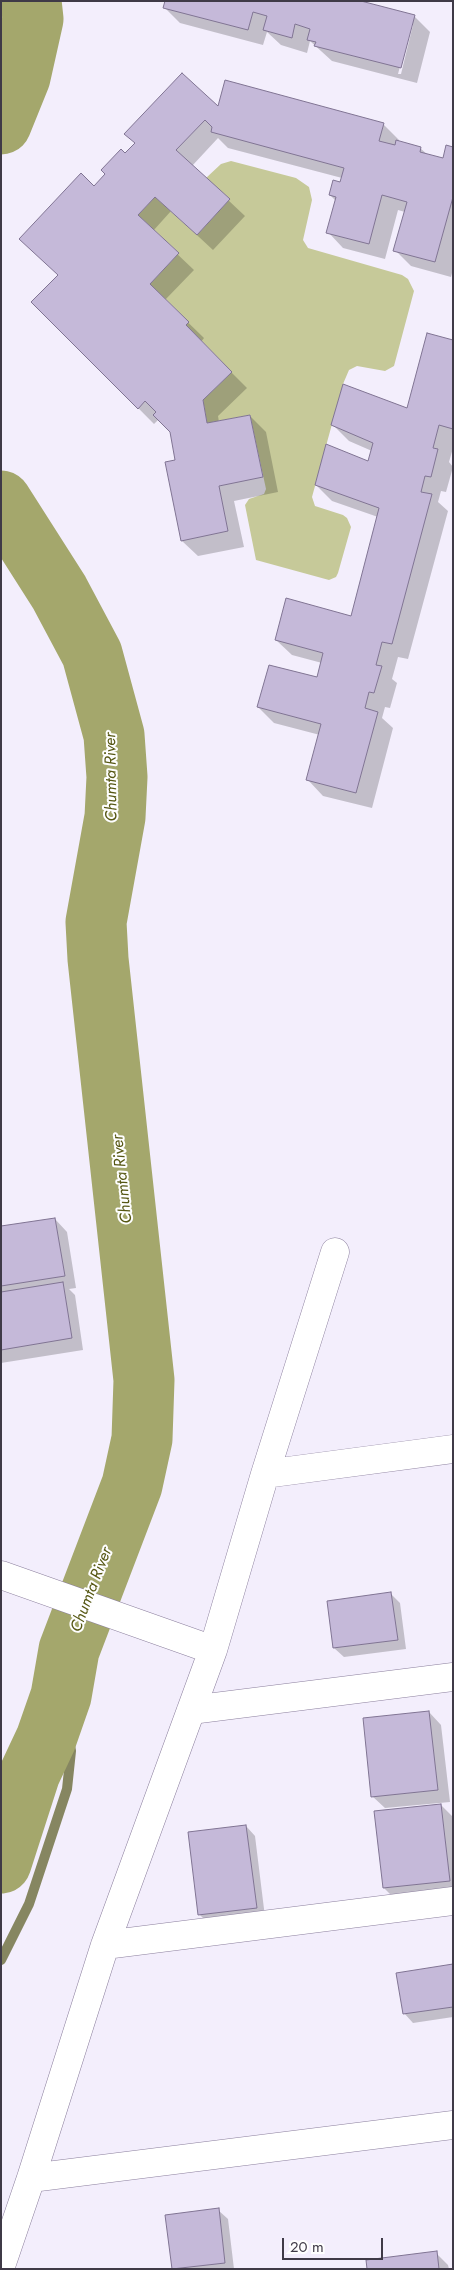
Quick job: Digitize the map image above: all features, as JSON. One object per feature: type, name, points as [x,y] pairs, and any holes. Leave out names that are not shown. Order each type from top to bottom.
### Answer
[{"type":"street","points":[[1,2266],[105,1946],[213,1650],[265,1474],[335,1252]]},
{"type":"street","points":[[265,1474],[453,1449]]},
{"type":"street","points":[[1,1575],[213,1650]]},
{"type":"street","points":[[191,1710],[453,1677]]},
{"type":"street","points":[[105,1946],[453,1901]]},
{"type":"street","points":[[31,2178],[453,2125]]},
{"type":"green space","points":[[231,161],[296,178],[309,187],[312,200],[303,240],[308,248],[402,275],[408,279],[414,291],[394,366],[385,371],[357,366],[349,370],[343,384],[312,497],[315,506],[343,515],[347,518],[351,527],[338,573],[336,577],[329,580],[256,560],[245,505],[249,499],[264,494],[266,489],[250,415],[207,423],[203,400],[232,372],[186,325],[189,322],[150,284],[179,253],[138,215],[155,197],[197,235],[230,199],[206,178],[221,164]]},
{"type":"building","points":[[165,1],[361,1],[415,15],[401,68],[314,46],[316,42],[307,40],[310,29],[295,24],[292,38],[263,30],[267,16],[253,12],[248,30],[163,8]]},
{"type":"building","points":[[182,73],[218,106],[225,80],[384,123],[379,141],[395,145],[396,140],[421,147],[420,152],[443,158],[446,145],[453,147],[453,197],[435,262],[393,251],[407,202],[382,195],[369,244],[326,233],[336,197],[329,195],[333,180],[340,182],[344,168],[211,132],[212,127],[205,120],[176,150],[230,199],[197,235],[155,197],[138,215],[179,253],[150,284],[189,322],[186,325],[232,372],[203,400],[207,423],[250,415],[263,477],[219,486],[228,531],[181,541],[165,462],[175,460],[170,432],[153,415],[156,412],[145,401],[138,409],[31,302],[58,275],[19,239],[81,173],[94,186],[105,174],[101,170],[121,149],[125,153],[135,143],[124,134]]},
{"type":"building","points":[[427,333],[453,340],[453,429],[439,425],[433,448],[438,449],[431,477],[425,476],[421,492],[432,494],[392,644],[382,642],[376,665],[382,666],[374,693],[369,692],[365,708],[378,712],[356,793],[306,780],[321,724],[257,707],[269,665],[317,677],[323,653],[275,640],[286,598],[351,616],[379,508],[315,485],[326,444],[368,461],[373,443],[331,425],[343,384],[407,408]]},
{"type":"building","points":[[55,1218],[65,1276],[1,1286],[1,1226]]},
{"type":"building","points":[[63,1282],[72,1338],[1,1350],[1,1292]]},
{"type":"building","points":[[391,1592],[398,1640],[333,1648],[327,1601]]},
{"type":"building","points":[[429,1711],[438,1790],[371,1797],[363,1718]]},
{"type":"building","points":[[441,1804],[450,1881],[383,1888],[374,1811]]},
{"type":"building","points":[[246,1825],[257,1908],[198,1915],[188,1832]]},
{"type":"building","points":[[453,1964],[453,2007],[403,2014],[396,1973]]},
{"type":"building","points":[[219,2208],[225,2263],[172,2269],[165,2215]]},
{"type":"building","points":[[437,2251],[439,2269],[367,2269],[366,2260]]},
{"type":"waterway","name":"Chumta River","points":[[1,124],[20,77],[33,19],[31,1]]},
{"type":"waterway","name":"Chumta River","points":[[1,501],[59,592],[92,654],[114,735],[117,777],[115,817],[96,922],[98,959],[144,1380],[142,1439],[132,1485],[69,1650],[61,1696],[46,1739],[30,1773],[1,1863]]},
{"type":"waterway","points":[[1,1960],[29,1904],[67,1789],[71,1751],[61,1696]]}]
